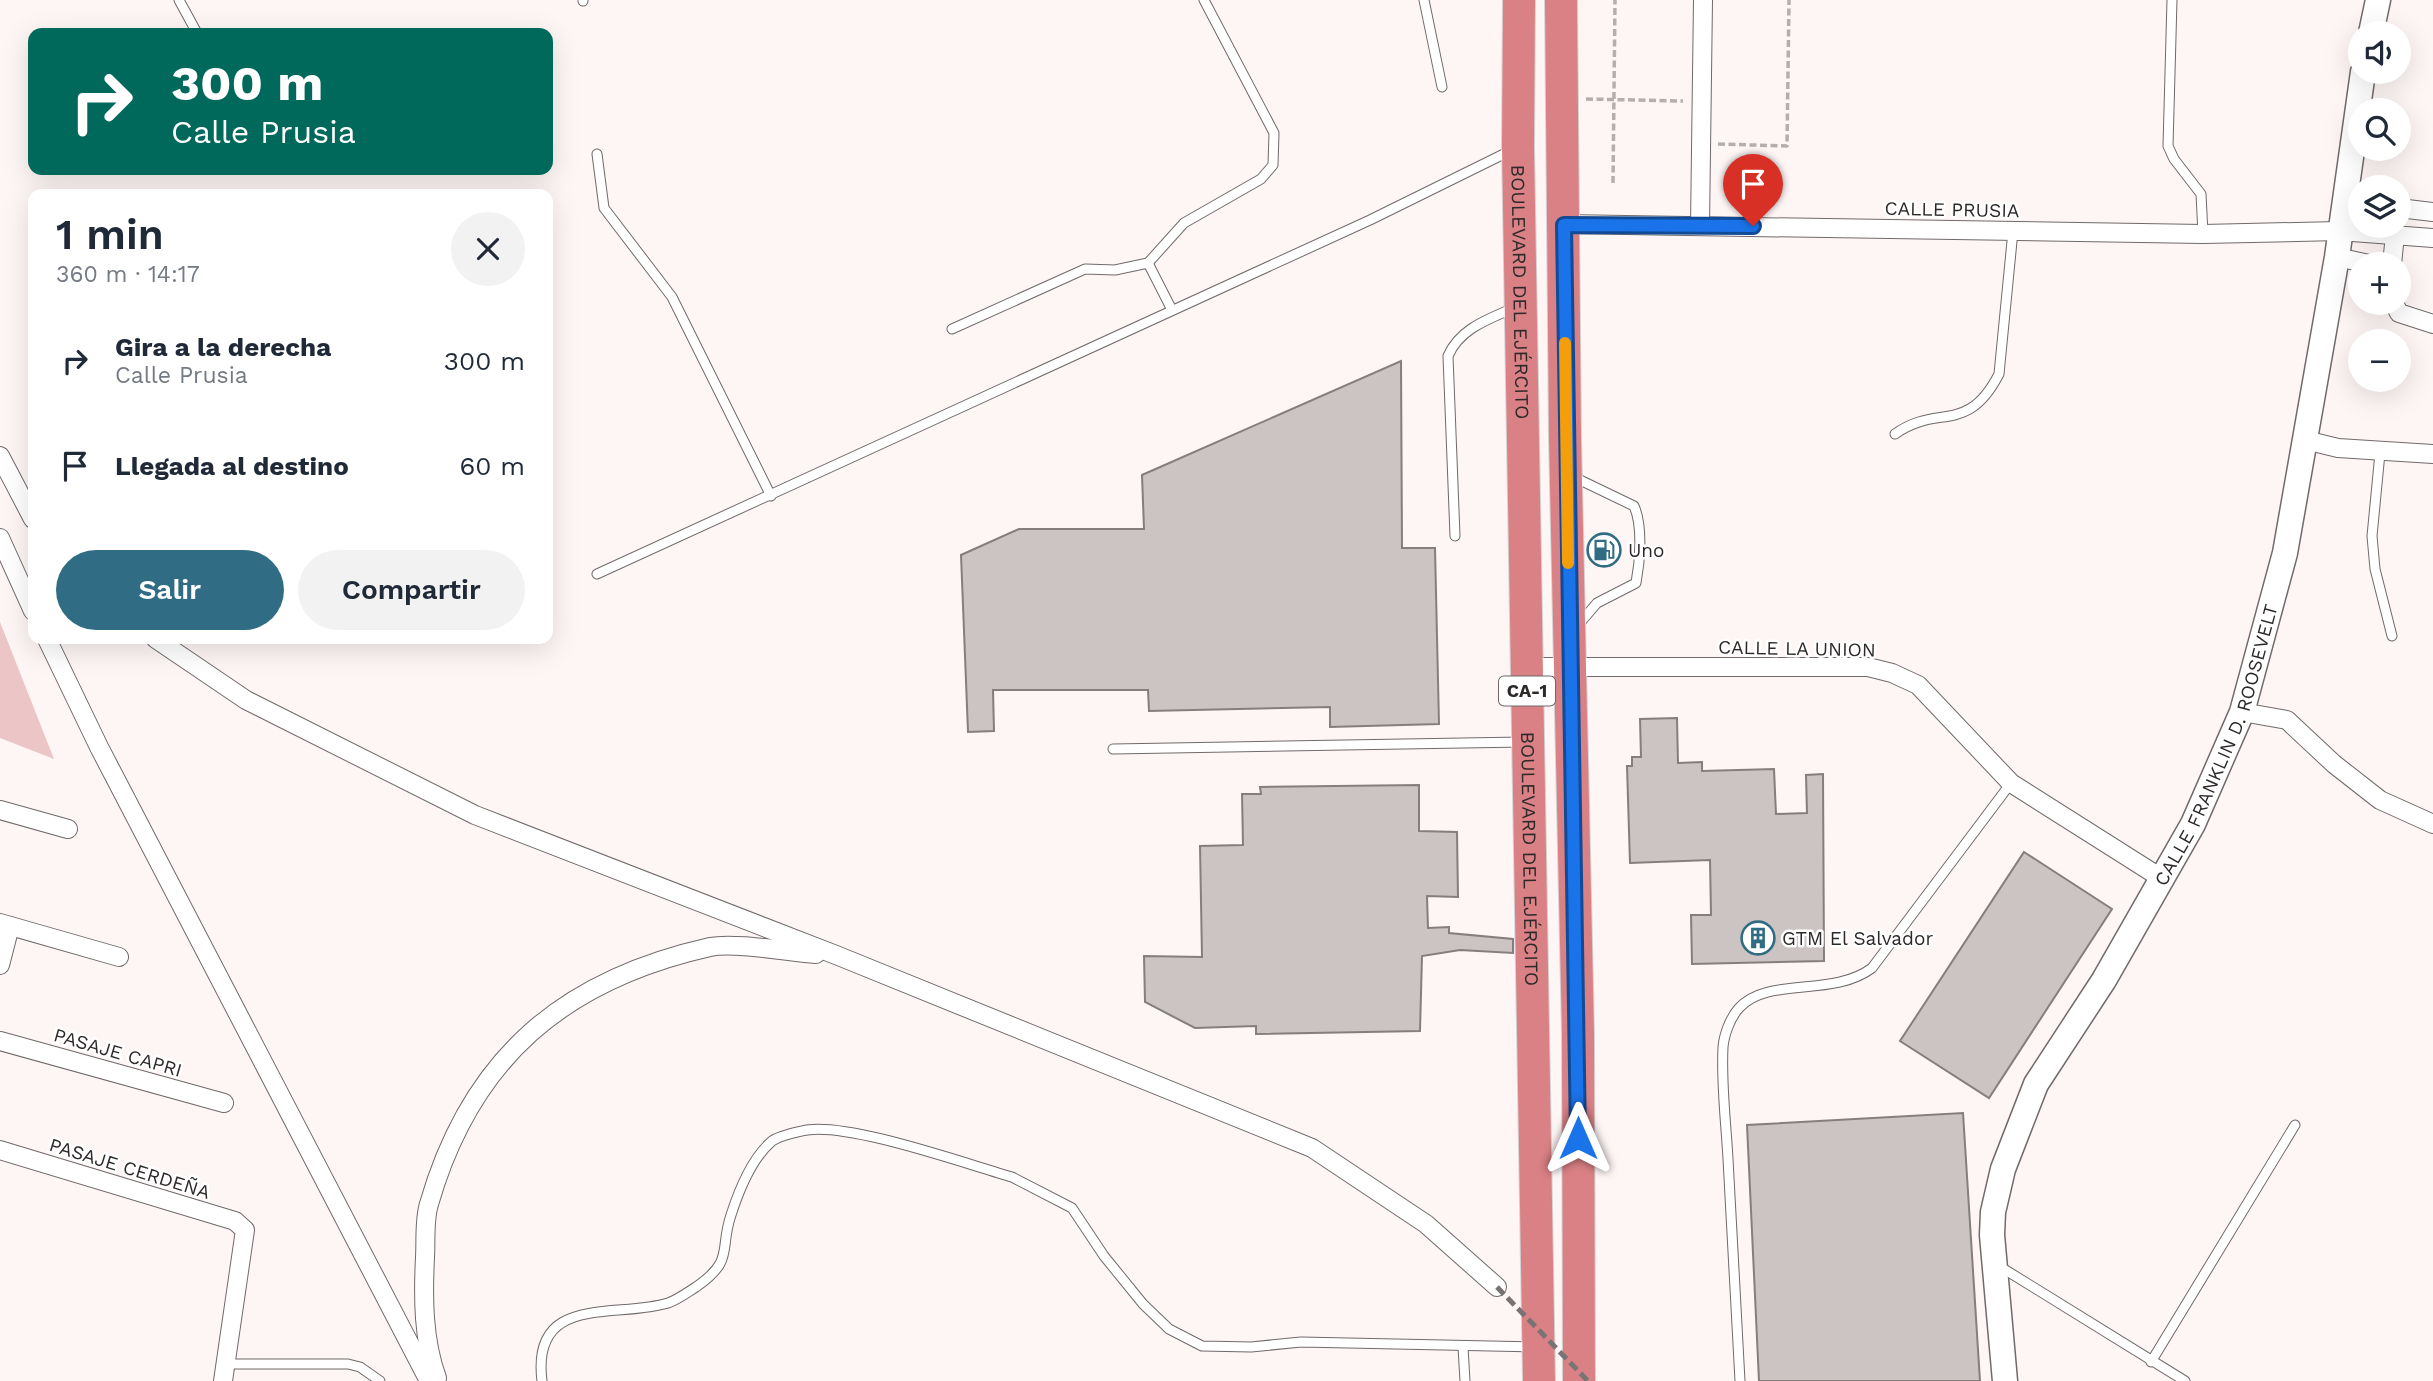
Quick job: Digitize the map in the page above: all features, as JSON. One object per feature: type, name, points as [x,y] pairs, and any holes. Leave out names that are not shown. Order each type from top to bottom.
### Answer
[{"type":"highway","name":"BOULEVARD DEL EJÉRCITO","points":[[1519,0],[1518,147],[1538,1381]]},
{"type":"highway","name":"CA-1","points":[[1561,0],[1568,570],[1578,1034],[1579,1381]]},
{"type":"highway","points":[[1525,567],[1528,577],[1540,588],[1557,585],[1568,570]]},
{"type":"highway","points":[[1528,703],[1535,683],[1554,677],[1565,683],[1571,700]]},
{"type":"main road","points":[[2374,21],[2378,0]]},
{"type":"main road","name":"CALLE FRANKLIN D. ROOSEVELT","points":[[2354,175],[2362,84]]},
{"type":"main road","name":"CALLE FRANKLIN D. ROOSEVELT","points":[[2005,1381],[1993,1212],[2003,1169],[2036,1084],[2104,980],[2193,824],[2242,712],[2285,553],[2337,257],[2339,231],[2348,210]]},
{"type":"street","points":[[1700,226],[1703,0]]},
{"type":"street","points":[[2411,209],[2433,212]]},
{"type":"street","name":"CALLE PRUSIA","points":[[1564,225],[2203,234],[2348,232]]},
{"type":"street","name":"CALLE PRUSIA","points":[[2411,236],[2433,238]]},
{"type":"street","points":[[2337,257],[2348,259]]},
{"type":"street","points":[[2405,315],[2433,324]]},
{"type":"street","points":[[2305,440],[2338,448],[2380,453],[2433,454]]},
{"type":"street","points":[[0,456],[28,509]]},
{"type":"street","points":[[0,538],[28,600]]},
{"type":"street","points":[[49,644],[99,747],[429,1381]]},
{"type":"street","points":[[163,644],[246,700],[475,815],[836,955],[1312,1148],[1426,1224],[1497,1287]]},
{"type":"street","name":"CALLE LA UNION","points":[[1527,667],[1570,652],[1868,667],[1892,673],[1917,685],[2011,783],[2161,878]]},
{"type":"street","points":[[2242,712],[2287,720],[2380,800],[2433,824]]},
{"type":"street","points":[[0,810],[68,829]]},
{"type":"street","points":[[0,965],[5,924],[119,957]]},
{"type":"street","points":[[439,1381],[431,1362],[423,1299],[428,1206],[467,1107],[515,1045],[567,1002],[629,971],[713,946],[836,955]]},
{"type":"street","name":"PASAJE CAPRI","points":[[0,1041],[224,1103]]},
{"type":"street","name":"PASAJE CERDEÑA","points":[[0,1150],[235,1222],[245,1230],[224,1372]]},
{"type":"lane","points":[[178,0],[195,28]]},
{"type":"lane","points":[[952,329],[1085,269],[1115,270],[1148,263],[1184,223],[1261,179],[1273,164],[1274,133],[1205,0]]},
{"type":"lane","points":[[1424,0],[1442,87]]},
{"type":"lane","points":[[2172,0],[2168,146],[2174,159],[2201,194],[2203,234]]},
{"type":"lane","points":[[597,574],[1370,220],[1518,147]]},
{"type":"lane","points":[[597,154],[604,208],[672,297],[771,496]]},
{"type":"lane","points":[[1895,434],[1909,424],[1972,410],[1990,391],[1999,374],[2013,231]]},
{"type":"lane","points":[[1148,263],[1172,310]]},
{"type":"lane","points":[[1455,536],[1448,356],[1454,341],[1473,327],[1521,304]]},
{"type":"lane","points":[[2380,453],[2372,536],[2375,569],[2392,636]]},
{"type":"lane","points":[[1570,652],[1597,603],[1636,583],[1638,571],[1638,515],[1634,506],[1580,480]]},
{"type":"lane","points":[[1113,749],[1528,741]]},
{"type":"lane","points":[[1740,1381],[1724,1086],[1723,1047],[1726,1031],[1739,1008],[1755,997],[1783,989],[1844,983],[1872,968],[2011,783]]},
{"type":"lane","points":[[2151,1362],[2295,1125]]},
{"type":"lane","points":[[542,1381],[540,1364],[551,1332],[561,1322],[581,1314],[669,1303],[713,1273],[726,1255],[730,1217],[755,1161],[774,1140],[805,1130],[839,1129],[1012,1177],[1039,1189],[1072,1209],[1104,1256],[1143,1304],[1169,1329],[1202,1346],[1301,1342],[1538,1347]]},
{"type":"lane","points":[[1996,1264],[2185,1381]]},
{"type":"lane","points":[[1463,1347],[1465,1381]]},
{"type":"lane","points":[[224,1372],[348,1364],[360,1367],[380,1381]]},
{"type":"path","points":[[1613,183],[1615,0]]},
{"type":"path","points":[[1701,144],[1787,146],[1789,0]]},
{"type":"path","points":[[1584,99],[1702,102]]},
{"type":"shaded area","points":[[0,622],[54,759],[0,738]]},
{"type":"building","points":[[1401,361],[1402,548],[1435,548],[1439,724],[1330,727],[1330,707],[1149,711],[1148,690],[993,690],[994,731],[968,732],[961,555],[1019,529],[1144,529],[1142,475]]},
{"type":"building","points":[[1677,718],[1678,763],[1702,762],[1702,771],[1774,769],[1776,814],[1807,813],[1806,775],[1823,774],[1824,961],[1692,964],[1691,915],[1711,915],[1710,860],[1630,863],[1627,766],[1632,766],[1632,757],[1641,757],[1640,719]]},
{"type":"building","points":[[1419,785],[1419,831],[1457,832],[1458,897],[1427,896],[1428,928],[1449,927],[1449,933],[1513,939],[1513,953],[1460,950],[1422,956],[1420,1031],[1256,1034],[1256,1026],[1195,1028],[1145,1002],[1144,956],[1202,957],[1200,846],[1243,845],[1242,794],[1261,794],[1260,787]]},
{"type":"building","points":[[2024,852],[2112,909],[1989,1098],[1900,1041]]},
{"type":"building","points":[[1963,1113],[1980,1381],[1759,1381],[1747,1125]]},
{"type":"railway","points":[[1497,1287],[1588,1381]]},
{"type":"slow traffic","points":[[1565,343],[1568,563]]},
{"type":"place","name":"Uno","points":[[1604,550]]},
{"type":"place","name":"GTM El Salvador","points":[[1758,938]]},
{"type":"route","points":[[1578,1138],[1565,438],[1564,225],[1753,226]]}]
